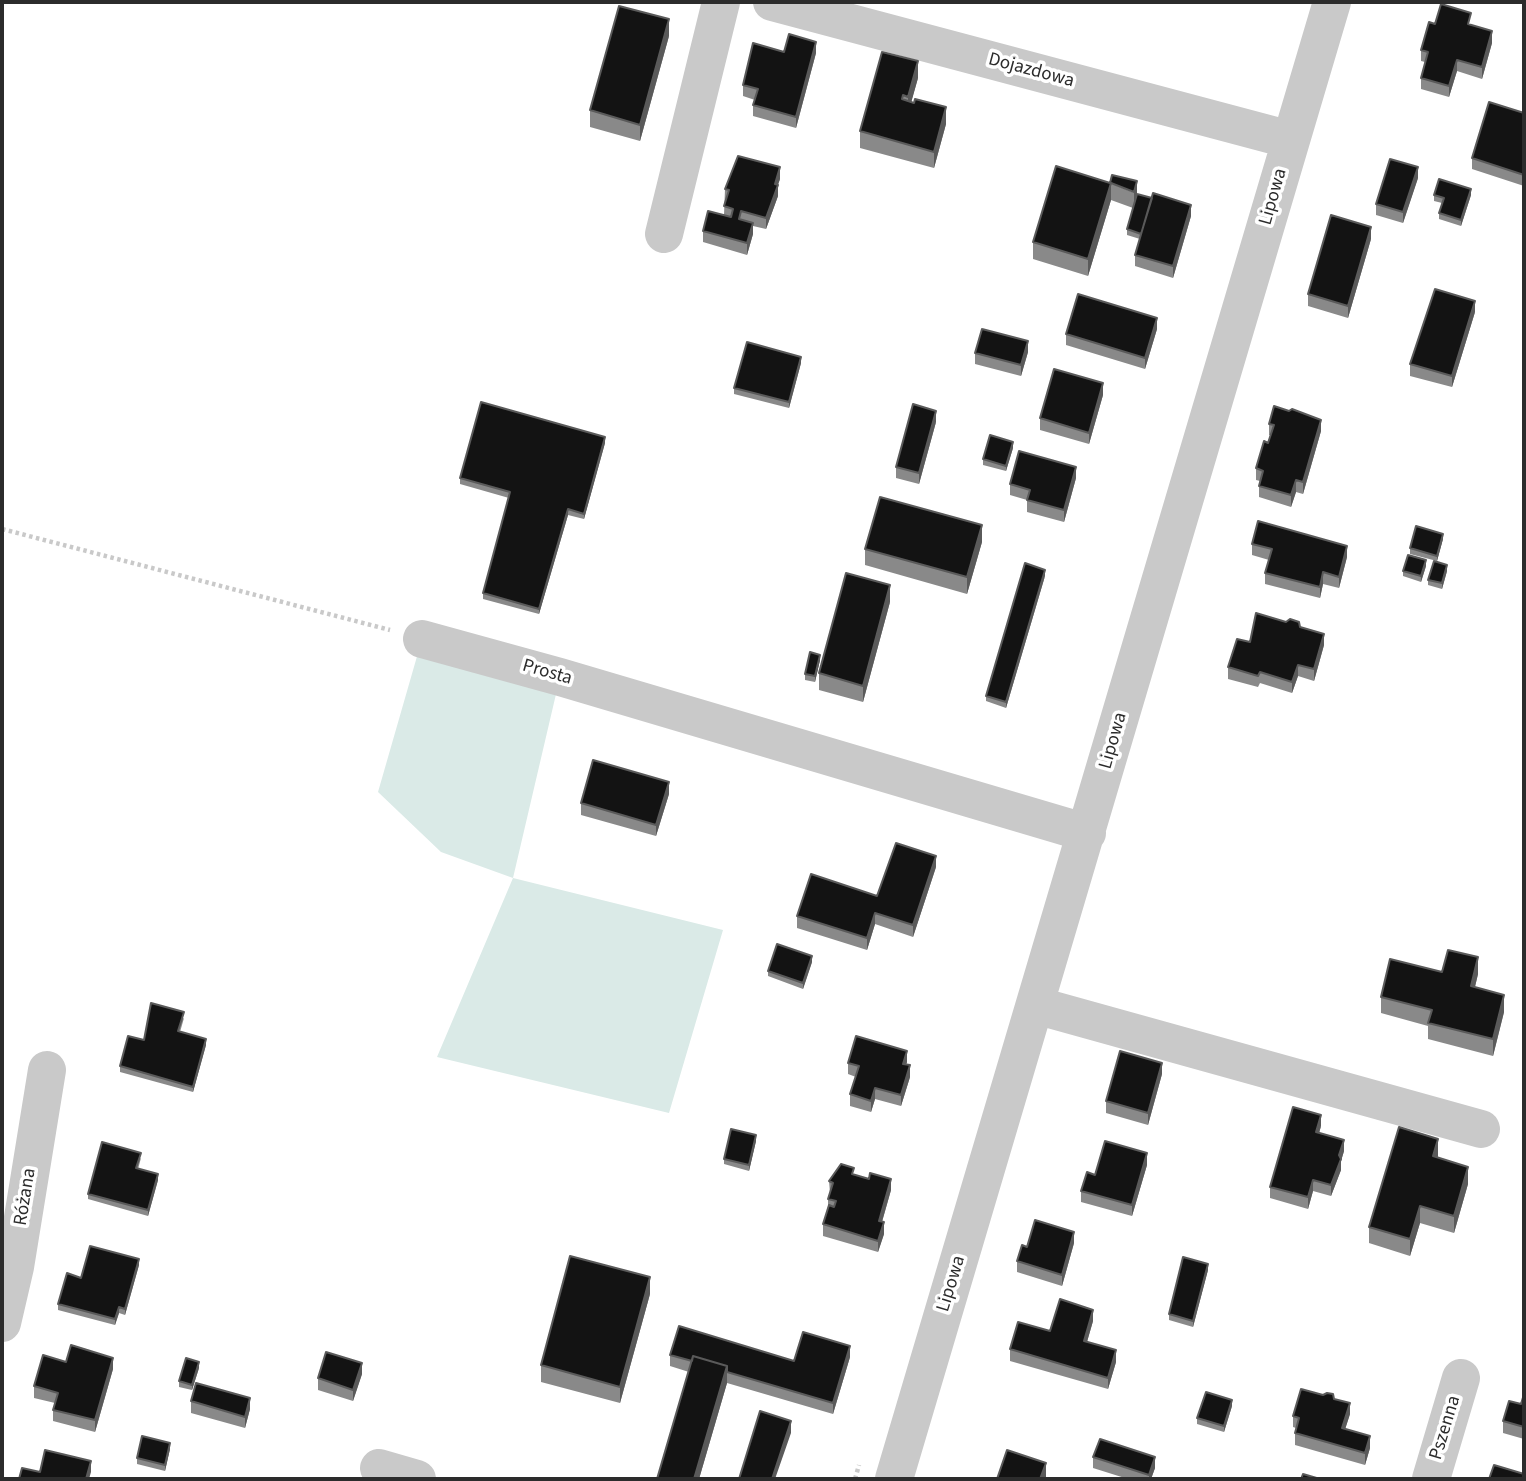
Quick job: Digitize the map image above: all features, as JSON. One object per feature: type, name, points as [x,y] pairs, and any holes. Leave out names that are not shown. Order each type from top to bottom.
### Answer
[{"type":"street","points":[[664,234],[721,2]]},
{"type":"street","name":"Dojazdowa","points":[[772,2],[1291,140]]},
{"type":"street","name":"Lipowa","points":[[894,1479],[1332,2]]},
{"type":"street","name":"Prosta","points":[[422,639],[560,677],[1087,833]]},
{"type":"street","points":[[1035,1005],[1481,1129]]},
{"type":"street","name":"Różana","points":[[2,1323],[15,1267],[47,1070]]},
{"type":"street","name":"Pszenna","points":[[1431,1479],[1461,1378]]},
{"type":"street","points":[[379,1468],[418,1479]]},
{"type":"path","points":[[2,529],[422,639]]},
{"type":"shaded area","points":[[422,639],[560,677],[513,878],[441,852],[378,792]]},
{"type":"shaded area","points":[[513,878],[723,930],[669,1113],[437,1057]]},
{"type":"building","points":[[1441,4],[1471,13],[1468,24],[1492,31],[1482,67],[1457,60],[1449,86],[1421,78],[1428,52],[1421,50],[1429,22],[1435,24]]},
{"type":"building","points":[[619,6],[669,19],[640,125],[590,110]]},
{"type":"building","points":[[789,34],[816,42],[796,117],[753,105],[758,89],[743,85],[753,43],[784,52]]},
{"type":"building","points":[[882,52],[918,61],[908,97],[903,95],[902,99],[914,103],[915,99],[946,107],[934,152],[860,131]]},
{"type":"building","points":[[1489,102],[1524,113],[1524,175],[1472,158]]},
{"type":"building","points":[[738,156],[780,167],[775,184],[778,185],[766,218],[741,211],[739,219],[753,223],[747,243],[703,231],[708,211],[731,217],[733,209],[724,206],[729,190],[725,189]]},
{"type":"building","points":[[1390,159],[1418,167],[1403,212],[1376,204]]},
{"type":"building","points":[[1056,166],[1110,183],[1112,175],[1137,181],[1134,192],[1111,183],[1088,259],[1033,242]]},
{"type":"building","points":[[1439,179],[1471,189],[1461,220],[1439,213],[1444,198],[1434,195]]},
{"type":"building","points":[[1153,193],[1191,205],[1173,266],[1135,255]]},
{"type":"building","points":[[1137,194],[1152,198],[1141,234],[1127,229]]},
{"type":"building","points":[[1331,215],[1371,227],[1348,306],[1308,294]]},
{"type":"building","points":[[1435,289],[1475,301],[1452,376],[1410,364]]},
{"type":"building","points":[[1078,294],[1157,318],[1145,358],[1066,334]]},
{"type":"building","points":[[982,329],[1028,341],[1021,365],[975,353]]},
{"type":"building","points":[[747,342],[801,357],[789,402],[734,388]]},
{"type":"building","points":[[1054,369],[1103,383],[1089,433],[1040,418]]},
{"type":"building","points":[[481,402],[605,437],[584,514],[568,509],[539,609],[483,593],[510,492],[460,478]]},
{"type":"building","points":[[913,404],[936,411],[919,473],[896,467]]},
{"type":"building","points":[[1274,406],[1289,411],[1292,409],[1321,420],[1303,482],[1296,480],[1291,495],[1259,486],[1263,471],[1256,468],[1264,441],[1268,443],[1274,425],[1269,424]]},
{"type":"building","points":[[990,435],[1013,442],[1006,466],[983,459]]},
{"type":"building","points":[[1019,451],[1076,467],[1064,510],[1027,500],[1030,490],[1010,484]]},
{"type":"building","points":[[880,497],[982,525],[967,577],[865,549]]},
{"type":"building","points":[[1258,521],[1347,546],[1339,577],[1323,572],[1320,587],[1265,573],[1272,549],[1252,544]]},
{"type":"building","points":[[1416,526],[1443,534],[1437,556],[1410,548]]},
{"type":"building","points":[[1408,555],[1426,560],[1421,576],[1403,571]]},
{"type":"building","points":[[1434,561],[1447,565],[1442,583],[1428,580]]},
{"type":"building","points":[[1025,563],[1045,570],[1006,702],[986,696]]},
{"type":"building","points":[[846,573],[890,585],[863,686],[819,673]]},
{"type":"building","points":[[1256,613],[1286,622],[1290,619],[1299,622],[1300,627],[1324,634],[1314,669],[1298,665],[1292,682],[1260,672],[1258,676],[1228,667],[1237,639],[1250,642]]},
{"type":"building","points":[[810,652],[820,655],[815,676],[805,674]]},
{"type":"building","points":[[593,760],[669,782],[656,825],[581,803]]},
{"type":"building","points":[[896,843],[936,856],[913,925],[875,913],[867,938],[797,916],[811,874],[877,896]]},
{"type":"building","points":[[777,944],[812,956],[803,983],[768,971]]},
{"type":"building","points":[[1448,950],[1478,957],[1471,986],[1504,995],[1493,1039],[1428,1023],[1432,1010],[1381,997],[1390,959],[1442,972]]},
{"type":"building","points":[[151,1003],[184,1012],[178,1031],[206,1039],[193,1087],[120,1066],[128,1036],[144,1040]]},
{"type":"building","points":[[856,1036],[907,1051],[903,1064],[910,1065],[901,1095],[875,1088],[871,1101],[850,1094],[859,1066],[848,1063]]},
{"type":"building","points":[[1120,1051],[1162,1063],[1148,1113],[1106,1101]]},
{"type":"building","points":[[1293,1107],[1321,1115],[1316,1132],[1344,1140],[1339,1155],[1341,1159],[1331,1185],[1313,1180],[1308,1197],[1270,1187]]},
{"type":"building","points":[[1399,1127],[1438,1139],[1433,1156],[1468,1167],[1454,1216],[1420,1206],[1410,1239],[1369,1227]]},
{"type":"building","points":[[731,1129],[756,1135],[749,1165],[724,1159]]},
{"type":"building","points":[[1105,1141],[1147,1153],[1132,1205],[1081,1191],[1087,1172],[1095,1175]]},
{"type":"building","points":[[102,1142],[141,1153],[136,1168],[158,1174],[148,1210],[88,1194]]},
{"type":"building","points":[[841,1164],[854,1168],[852,1174],[869,1179],[870,1173],[891,1179],[879,1221],[884,1222],[878,1241],[823,1224],[829,1205],[834,1207],[836,1201],[828,1199],[833,1183],[829,1181]]},
{"type":"building","points":[[1035,1220],[1074,1232],[1062,1275],[1017,1261],[1022,1245],[1027,1247]]},
{"type":"building","points":[[90,1246],[139,1259],[125,1309],[119,1307],[115,1319],[58,1304],[67,1273],[81,1278]]},
{"type":"building","points":[[570,1256],[650,1277],[620,1387],[541,1365]]},
{"type":"building","points":[[1183,1257],[1208,1264],[1193,1321],[1169,1314]]},
{"type":"building","points":[[1060,1299],[1093,1310],[1084,1341],[1116,1350],[1108,1378],[1010,1349],[1018,1322],[1050,1331]]},
{"type":"building","points":[[679,1326],[794,1361],[803,1332],[850,1346],[833,1403],[727,1372],[727,1366],[693,1356],[692,1361],[670,1355]]},
{"type":"building","points":[[71,1345],[113,1358],[95,1420],[53,1410],[58,1393],[34,1386],[43,1355],[66,1362]]},
{"type":"building","points":[[326,1352],[362,1363],[353,1390],[318,1378]]},
{"type":"building","points":[[693,1356],[727,1366],[694,1479],[657,1479]]},
{"type":"building","points":[[186,1358],[199,1362],[192,1385],[179,1381]]},
{"type":"building","points":[[196,1383],[250,1398],[245,1417],[191,1401]]},
{"type":"building","points":[[1301,1389],[1323,1395],[1333,1394],[1334,1399],[1350,1403],[1342,1428],[1370,1436],[1365,1453],[1295,1433],[1299,1418],[1293,1416]]},
{"type":"building","points":[[1206,1392],[1232,1400],[1224,1426],[1197,1418]]},
{"type":"building","points":[[1524,1394],[1524,1427],[1503,1421],[1509,1401],[1521,1404]]},
{"type":"building","points":[[760,1411],[791,1421],[772,1479],[739,1479]]},
{"type":"building","points":[[142,1436],[170,1443],[165,1465],[137,1458]]},
{"type":"building","points":[[1100,1439],[1155,1457],[1149,1475],[1093,1457]]},
{"type":"building","points":[[45,1450],[91,1461],[86,1479],[19,1479],[22,1468],[40,1472]]},
{"type":"building","points":[[1007,1450],[1046,1463],[1040,1479],[997,1479]]},
{"type":"building","points":[[1494,1465],[1524,1474],[1524,1479],[1489,1479]]},
{"type":"building","points":[[1303,1474],[1320,1479],[1301,1479]]}]
